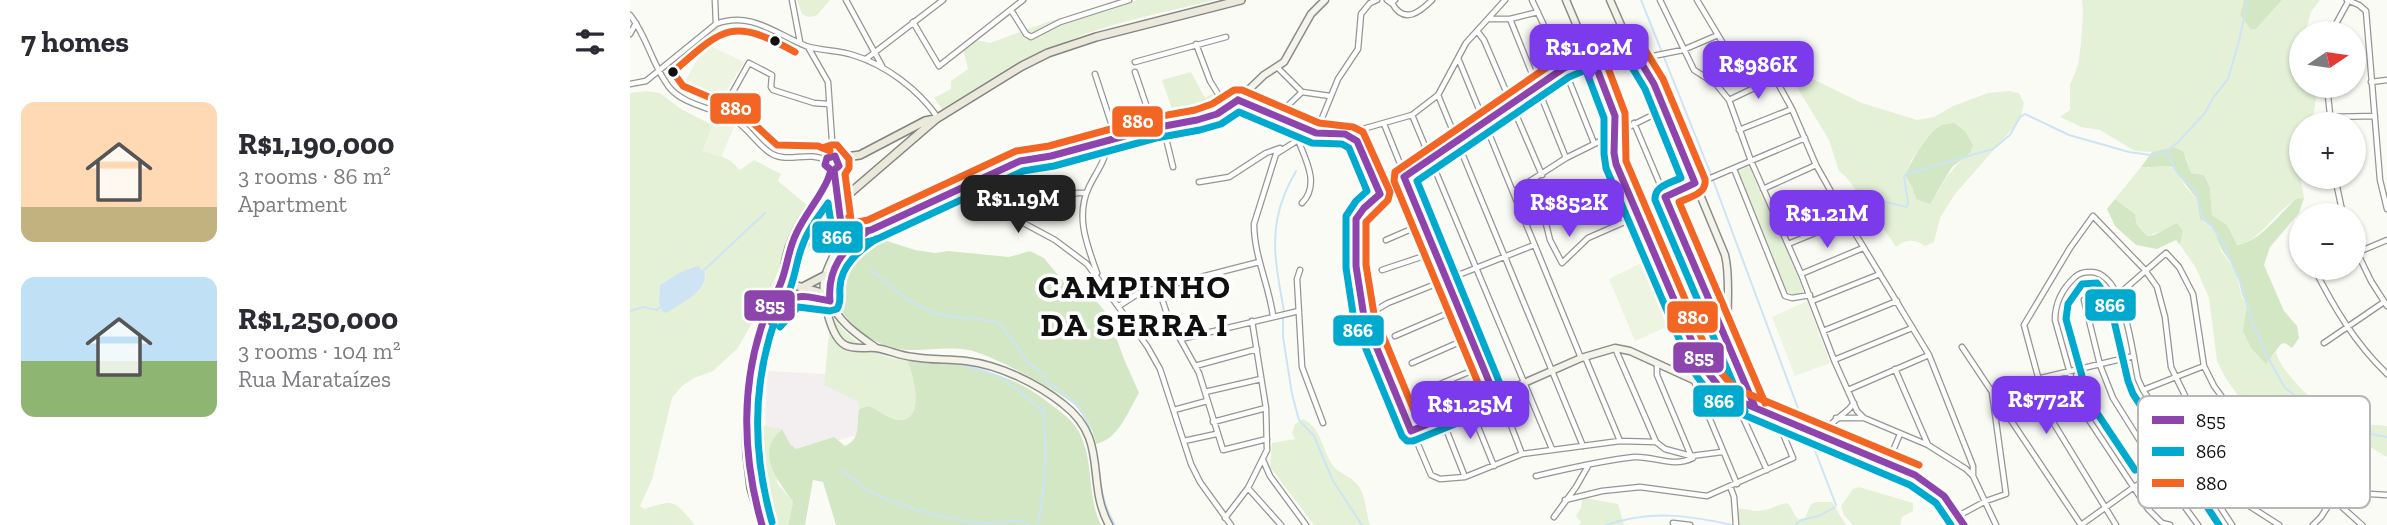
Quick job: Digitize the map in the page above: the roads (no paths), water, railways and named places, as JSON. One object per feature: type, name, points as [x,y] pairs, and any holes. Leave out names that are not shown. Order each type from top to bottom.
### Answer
[{"type":"main road","points":[[762,525],[751,488],[747,443],[749,387],[766,312],[783,277],[813,228],[937,118],[1022,65],[1048,52],[1145,23],[1241,0]]},
{"type":"main road","points":[[835,157],[860,155],[925,121],[937,118]]},
{"type":"main road","points":[[783,277],[787,254],[798,228],[829,181],[832,170]]},
{"type":"main road","points":[[798,252],[792,282],[800,288],[827,298]]},
{"type":"main road","points":[[800,288],[826,275]]},
{"type":"main road","points":[[757,344],[792,297],[802,295],[827,298]]},
{"type":"street","points":[[715,0],[716,24]]},
{"type":"street","points":[[792,0],[800,43]]},
{"type":"street","points":[[846,0],[882,67]]},
{"type":"street","points":[[865,59],[943,0]]},
{"type":"street","points":[[913,23],[939,66],[1023,0]]},
{"type":"street","points":[[1011,10],[1030,37],[1060,22],[1129,0]]},
{"type":"street","points":[[1109,525],[1098,493],[1090,435],[1062,402],[1028,382],[994,367],[965,361],[917,358],[877,348],[843,345],[834,331],[827,298],[826,275],[845,242],[1020,161],[1217,114],[1238,100],[1291,54],[1311,13],[1325,0]]},
{"type":"street","points":[[1199,182],[1229,177],[1266,153],[1284,147],[1312,131],[1338,79],[1357,49],[1361,14],[1370,3],[1377,0]]},
{"type":"street","points":[[1392,1],[1397,10],[1409,15],[1419,13],[1432,0]]},
{"type":"street","points":[[1345,134],[1412,115],[1438,95],[1466,43],[1505,0]]},
{"type":"street","points":[[1532,0],[1594,143]]},
{"type":"street","points":[[1566,0],[1613,109],[1616,125],[1616,164],[1702,365],[1726,394]]},
{"type":"street","points":[[1610,0],[1637,59],[1654,84],[1725,255],[1728,268],[1730,346]]},
{"type":"street","points":[[1660,0],[1694,70],[1716,85],[1730,100],[1751,161],[1857,411],[1864,418],[1928,445],[1966,469],[1986,500],[1996,525]]},
{"type":"street","points":[[1697,0],[1717,36],[1731,51],[1775,78],[1831,193],[1929,355],[1973,466],[1973,476]]},
{"type":"street","points":[[2337,21],[2348,0],[2364,7],[2366,11],[2380,180],[2387,209]]},
{"type":"street","points":[[1488,19],[1510,19],[1538,12]]},
{"type":"street","points":[[630,15],[676,94],[739,123],[772,154],[780,157],[817,156],[825,160],[835,157]]},
{"type":"street","points":[[630,84],[643,83],[716,24],[740,19],[755,21],[808,47],[852,54],[882,67],[925,99],[937,118]]},
{"type":"street","points":[[1510,19],[1566,158]]},
{"type":"street","points":[[630,34],[636,23]]},
{"type":"street","points":[[1477,31],[1484,40],[1542,174]]},
{"type":"street","points":[[1637,59],[1683,50],[1717,36]]},
{"type":"street","points":[[1135,62],[1226,37]]},
{"type":"street","points":[[1628,41],[1563,68],[1380,194],[1356,219],[1356,266],[1364,317],[1432,475],[1440,479],[1465,477],[1522,454],[1552,449],[1620,441],[1656,442]]},
{"type":"street","points":[[1196,44],[1210,81],[1226,107]]},
{"type":"street","points":[[808,47],[828,82],[828,104],[835,157],[839,166],[832,170]]},
{"type":"street","points":[[1458,58],[1534,245],[1620,441]]},
{"type":"street","points":[[721,113],[748,63],[772,75],[773,90],[814,103],[828,104]]},
{"type":"street","points":[[1277,67],[1302,92],[1330,96]]},
{"type":"street","points":[[1135,72],[1154,128]]},
{"type":"street","points":[[1095,74],[1116,138]]},
{"type":"street","points":[[1730,100],[1775,78]]},
{"type":"street","points":[[2371,82],[2387,80]]},
{"type":"street","points":[[1277,116],[1302,92]]},
{"type":"street","points":[[1438,95],[1583,446]]},
{"type":"street","points":[[1238,100],[1312,131],[1345,134],[1357,141],[1380,194]]},
{"type":"street","points":[[1513,192],[1566,158],[1665,109]]},
{"type":"street","points":[[1739,130],[1791,109]]},
{"type":"street","points":[[1412,115],[1552,449]]},
{"type":"street","points":[[2366,116],[2375,116]]},
{"type":"street","points":[[1634,123],[1755,407]]},
{"type":"street","points":[[1384,124],[1423,224],[1522,454]]},
{"type":"street","points":[[1163,126],[1173,167]]},
{"type":"street","points":[[1535,180],[1549,240],[1562,263],[1588,238],[1665,197],[1805,138]]},
{"type":"street","points":[[1298,140],[1311,178],[1308,197],[1302,203]]},
{"type":"street","points":[[1099,278],[1081,222],[1086,193],[1103,162],[1107,142]]},
{"type":"street","points":[[1273,316],[1269,292],[1259,262],[1254,225],[1276,154],[1284,147]]},
{"type":"street","points":[[825,160],[826,167],[832,170],[835,180],[845,242],[834,269],[827,298]]},
{"type":"street","points":[[1763,189],[1816,166]]},
{"type":"street","points":[[1734,169],[1785,296],[1811,298],[1880,274]]},
{"type":"street","points":[[960,188],[1055,240],[1087,264],[1099,278],[1160,369],[1200,482],[1231,525]]},
{"type":"street","points":[[1065,197],[1077,192],[1086,193]]},
{"type":"street","points":[[1777,218],[1831,193]]},
{"type":"street","points":[[2116,525],[2048,414],[2024,326],[2070,248],[2093,216],[2145,270],[2157,287],[2171,367],[2185,396]]},
{"type":"street","points":[[1788,244],[1847,220]]},
{"type":"street","points":[[841,222],[852,239],[845,242]]},
{"type":"street","points":[[1386,240],[1423,224]]},
{"type":"street","points":[[845,242],[842,234],[871,230]]},
{"type":"street","points":[[2366,249],[2387,240]]},
{"type":"street","points":[[1364,317],[1388,303],[1534,245]]},
{"type":"street","points":[[1801,274],[1863,248]]},
{"type":"street","points":[[1382,270],[1436,252]]},
{"type":"street","points":[[2119,294],[2166,253],[2179,267],[2193,294],[2204,366],[2221,396]]},
{"type":"street","points":[[1087,264],[1092,259]]},
{"type":"street","points":[[1119,306],[1139,293],[1158,287],[1259,262]]},
{"type":"street","points":[[1664,276],[1695,264]]},
{"type":"street","points":[[2324,343],[2346,326],[2385,304],[2366,269]]},
{"type":"street","points":[[1300,270],[1297,279],[1302,367],[1323,423]]},
{"type":"street","points":[[2138,493],[2089,423],[2079,405],[2069,373],[2055,320],[2058,300],[2076,275],[2093,271],[2103,274],[2119,294],[2143,390],[2147,396]]},
{"type":"street","points":[[2321,280],[2346,326],[2368,355],[2387,374]]},
{"type":"street","points":[[1158,287],[1168,317],[1195,366],[1223,450],[1267,439]]},
{"type":"street","points":[[827,298],[851,330],[877,348]]},
{"type":"street","points":[[2084,300],[2100,365],[2113,398],[2138,438]]},
{"type":"street","points":[[1823,331],[1897,301]]},
{"type":"street","points":[[1395,336],[1460,308]]},
{"type":"street","points":[[1181,340],[1299,311]]},
{"type":"street","points":[[1715,315],[1728,316]]},
{"type":"street","points":[[1225,518],[1248,488],[1267,450],[1266,408],[1252,321]]},
{"type":"street","points":[[1834,360],[1912,328]]},
{"type":"street","points":[[843,345],[851,330]]},
{"type":"street","points":[[1412,363],[1471,337]]},
{"type":"street","points":[[1962,347],[2081,525],[2138,485]]},
{"type":"street","points":[[1411,431],[1583,358],[1615,348],[1630,351],[1887,466],[1915,475],[1944,496],[1964,525]]},
{"type":"street","points":[[1615,348],[1656,442],[1665,449],[1694,456]]},
{"type":"street","points":[[1195,366],[1257,349]]},
{"type":"street","points":[[1848,390],[1929,355]]},
{"type":"street","points":[[2038,379],[2134,356]]},
{"type":"street","points":[[1657,365],[1657,375],[1694,456]]},
{"type":"street","points":[[1419,393],[1483,366]]},
{"type":"street","points":[[2143,390],[2204,366]]},
{"type":"street","points":[[1895,369],[1928,445]]},
{"type":"street","points":[[1205,392],[1261,379]]},
{"type":"street","points":[[1694,381],[1737,484]]},
{"type":"street","points":[[1958,516],[1986,500],[2006,494],[1992,391]]},
{"type":"street","points":[[1734,399],[1767,470]]},
{"type":"street","points":[[1174,410],[1207,401]]},
{"type":"street","points":[[1816,434],[1849,409],[1854,402]]},
{"type":"street","points":[[1470,407],[1494,466]]},
{"type":"street","points":[[1213,422],[1266,408]]},
{"type":"street","points":[[1836,418],[1864,418]]},
{"type":"street","points":[[1442,419],[1465,477]]},
{"type":"street","points":[[1565,500],[1602,491],[1640,487],[1707,496],[1793,458],[1779,419]]},
{"type":"street","points":[[1184,442],[1216,434]]},
{"type":"street","points":[[1887,466],[1900,434]]},
{"type":"street","points":[[1536,476],[1634,457],[1657,458],[1679,464],[1694,456],[1722,452]]},
{"type":"street","points":[[1262,459],[1270,476],[1306,525]]},
{"type":"street","points":[[1554,517],[1588,466]]},
{"type":"street","points":[[1730,486],[1736,525]]},
{"type":"street","points":[[1248,488],[1281,525]]},
{"type":"street","points":[[2147,508],[2162,523],[2170,525]]},
{"type":"street","points":[[2186,508],[2198,525]]},
{"type":"street","points":[[2221,508],[2231,524]]},
{"type":"street","points":[[2252,508],[2279,525]]},
{"type":"street","points":[[2313,525],[2326,508]]},
{"type":"street","points":[[2343,508],[2362,525]]},
{"type":"street","points":[[1673,523],[1690,525]]},
{"type":"water","points":[[698,266],[705,273],[697,292],[666,313],[662,311],[659,301],[660,285],[683,271]]},
{"type":"waterway","points":[[1641,0],[1710,172],[1805,427]]},
{"type":"waterway","points":[[1835,196],[1847,193],[1907,207],[1906,174],[1993,149],[2010,135],[2020,117],[2025,114],[2069,135],[2129,152],[2150,155],[2165,152],[2205,113],[2228,79],[2248,0]]},
{"type":"waterway","points":[[2166,152],[2178,174],[2196,191],[2203,219],[2212,226],[2224,245],[2239,279],[2253,324],[2267,356],[2285,388],[2296,396]]},
{"type":"waterway","points":[[1284,311],[1275,254],[1276,225],[1285,193],[1296,171]]},
{"type":"waterway","points":[[702,272],[765,213]]},
{"type":"waterway","points":[[870,269],[905,298],[935,314],[992,321],[1001,325],[1028,362],[1044,375],[1046,382],[1068,396],[1082,412],[1095,447],[1106,506],[1115,525]]},
{"type":"waterway","points":[[630,311],[643,307],[657,310],[660,307]]},
{"type":"waterway","points":[[1283,318],[1283,337],[1299,420],[1314,436],[1333,481],[1362,525]]},
{"type":"waterway","points":[[870,351],[914,360]]},
{"type":"waterway","points":[[954,363],[1004,379],[1044,412]]},
{"type":"waterway","points":[[1038,525],[1045,465],[1043,405]]},
{"type":"waterway","points":[[2370,434],[2387,437]]},
{"type":"waterway","points":[[1809,435],[1836,505]]},
{"type":"waterway","points":[[841,469],[874,493],[920,510],[982,523],[1018,521],[1030,525]]},
{"type":"waterway","points":[[1795,525],[1835,507]]},
{"type":"waterway","points":[[1606,525],[1654,516],[1700,519],[1732,525]]},
{"type":"district","name":"CAMPINHO DA SERRA I","points":[[1135,305]]}]
